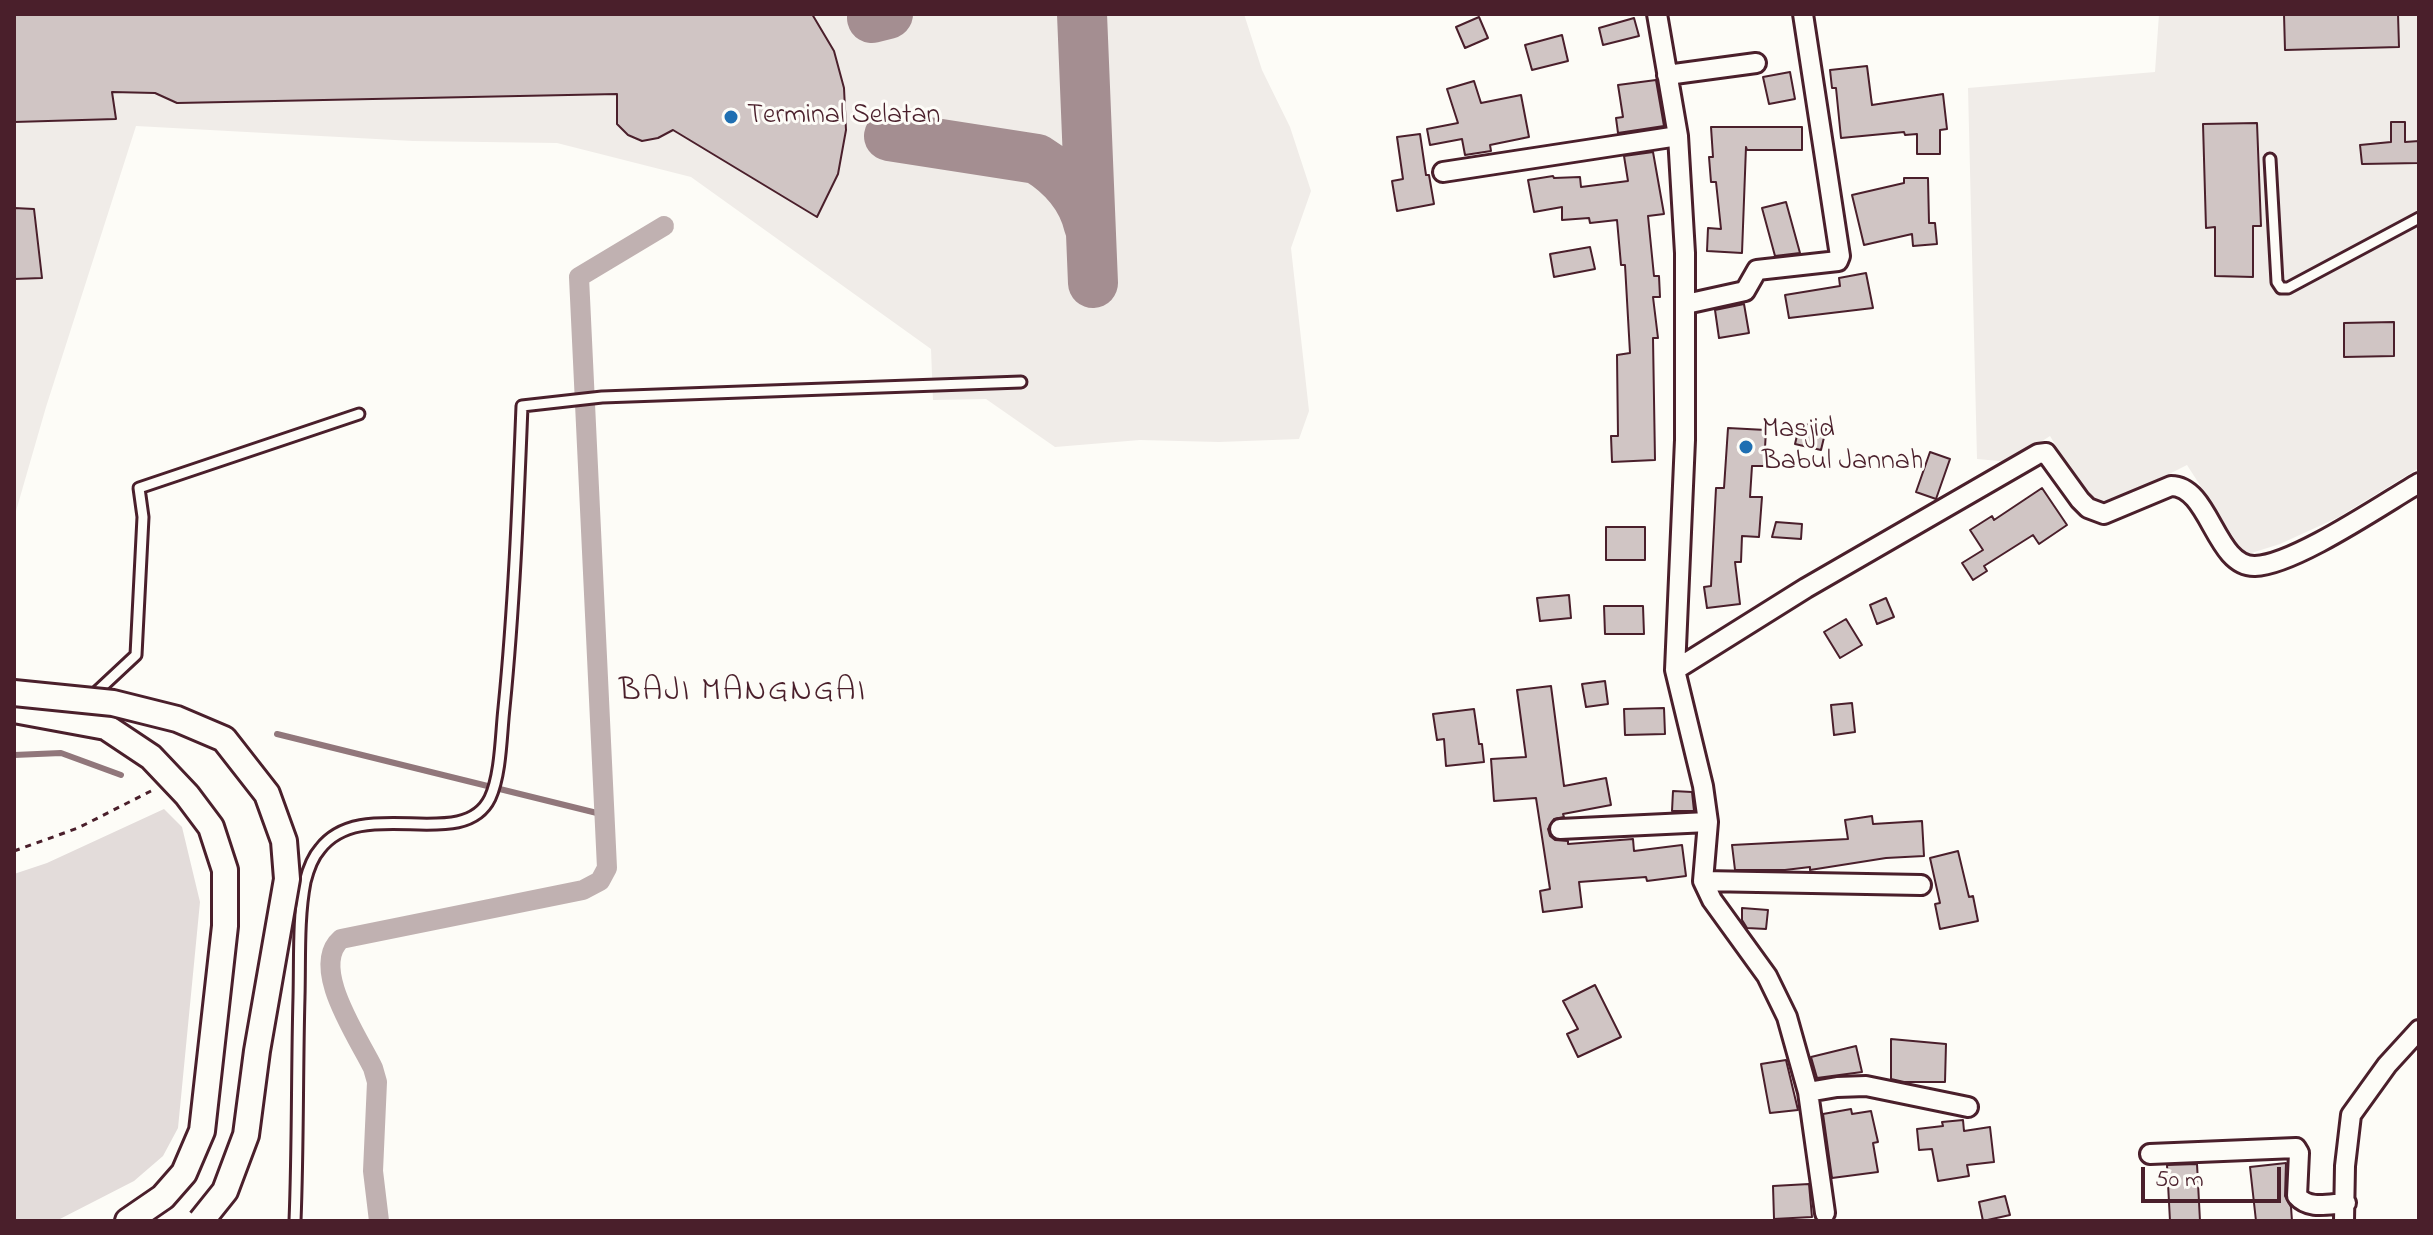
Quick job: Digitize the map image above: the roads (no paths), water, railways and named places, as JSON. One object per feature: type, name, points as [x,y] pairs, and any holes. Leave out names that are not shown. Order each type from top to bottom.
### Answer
[{"type":"street","points":[[1657,14],[1678,136],[1686,304],[1685,440],[1675,670],[1703,786],[1708,822],[1703,881],[1712,900],[1779,997],[1808,1092],[1825,1213]]},
{"type":"street","points":[[1686,304],[1745,291],[1757,270],[1838,261],[1840,256],[1803,14]]},
{"type":"street","points":[[1667,75],[1756,63]]},
{"type":"street","points":[[1443,172],[1678,136]]},
{"type":"street","points":[[1675,670],[1806,588],[2038,454],[2046,453],[2088,508],[2104,514],[2171,486],[2181,486],[2191,493],[2231,554],[2242,563],[2253,566],[2270,563],[2310,547],[2419,483]]},
{"type":"street","points":[[14,693],[113,703],[177,719],[224,739],[267,794],[284,841],[287,879],[257,1051],[246,1135],[225,1191],[201,1221]]},
{"type":"street","points":[[14,710],[106,727],[151,757],[211,827],[225,870],[225,926],[202,1131],[184,1173],[163,1197],[128,1221]]},
{"type":"street","points":[[1560,829],[1708,822]]},
{"type":"street","points":[[1703,881],[1921,885]]},
{"type":"street","points":[[2150,1154],[2296,1148],[2299,1153],[2297,1196],[2309,1206],[2345,1212],[2345,1166],[2351,1115],[2387,1065],[2419,1030]]},
{"type":"street","points":[[1808,1092],[1866,1086],[1968,1107]]},
{"type":"lane","points":[[2270,159],[2277,282],[2281,288],[2288,288],[2419,218]]},
{"type":"lane","points":[[295,1221],[300,940],[305,884],[311,861],[321,846],[333,836],[357,825],[374,822],[452,824],[469,819],[490,798],[499,762],[513,624],[522,406],[580,398],[1021,382]]},
{"type":"lane","points":[[67,719],[136,655],[143,517],[139,488],[359,414]]},
{"type":"waterway","points":[[379,1221],[373,1171],[377,1082],[339,1002],[330,967],[333,951],[341,939],[583,890],[600,881],[607,868],[579,277],[664,226]]},
{"type":"waterway","points":[[277,734],[605,815]]},
{"type":"waterway","points":[[14,755],[61,753],[121,775]]},
{"type":"place","name":"Terminal Selatan","points":[[731,117]]},
{"type":"place","name":"Masjid Babul Jannah","points":[[1746,447]]},
{"type":"district","name":"BAJI MANGNGAI","points":[[743,694]]}]
